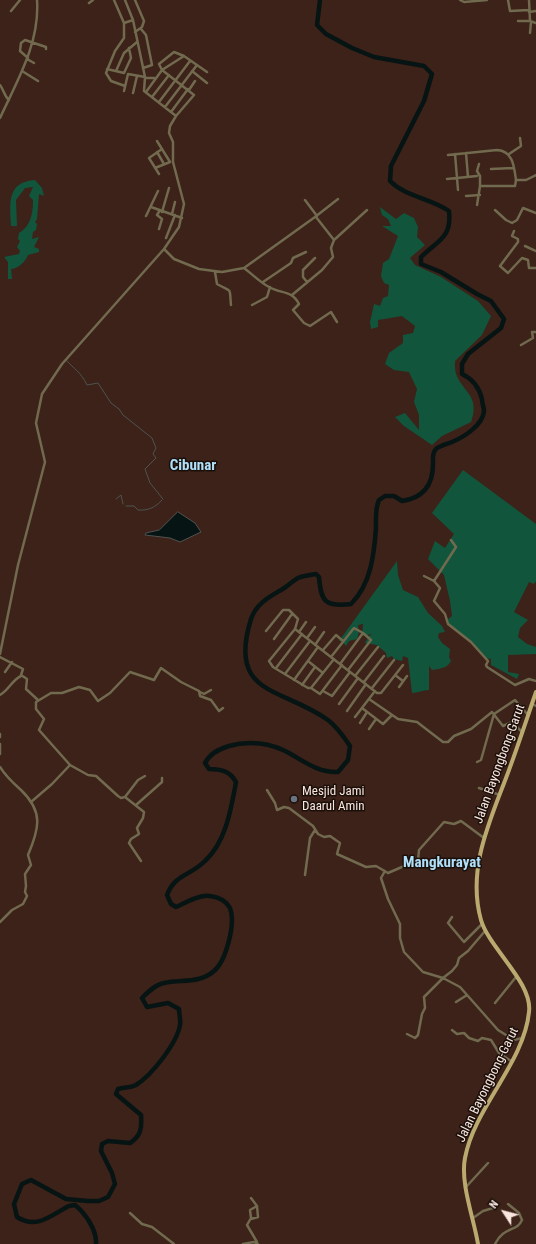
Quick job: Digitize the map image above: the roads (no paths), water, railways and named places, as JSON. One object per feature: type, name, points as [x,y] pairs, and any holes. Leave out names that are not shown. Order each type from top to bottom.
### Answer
[{"type":"main road","name":"Jalan Bayongbong-Garut","points":[[478,1244],[466,1187],[465,1159],[470,1142],[522,1038],[528,1018],[529,1003],[516,977],[482,924],[478,898],[478,865],[484,838],[528,715],[534,705],[536,692]]},
{"type":"street","points":[[11,11],[20,0]]},
{"type":"street","points":[[0,118],[27,58],[36,21],[37,0]]},
{"type":"street","points":[[89,3],[93,0]]},
{"type":"street","points":[[114,0],[124,23],[124,38],[115,51],[107,69],[108,78],[125,86]]},
{"type":"street","points":[[125,0],[134,20],[135,32],[145,78],[143,89],[176,116]]},
{"type":"street","points":[[135,0],[144,21],[141,28],[135,32]]},
{"type":"street","points":[[460,0],[464,2],[485,0]]},
{"type":"street","points":[[513,0],[508,0],[510,11],[536,12]]},
{"type":"street","points":[[529,0],[530,33]]},
{"type":"street","points":[[124,23],[134,20]]},
{"type":"street","points":[[518,21],[536,23]]},
{"type":"street","points":[[141,28],[146,35],[152,65],[143,68]]},
{"type":"street","points":[[34,63],[20,53],[20,45],[25,40],[46,47],[46,49]]},
{"type":"street","points":[[116,71],[122,56],[137,42]]},
{"type":"street","points":[[124,73],[131,58],[129,48]]},
{"type":"street","points":[[171,162],[173,142],[169,129],[176,116],[194,95],[182,84],[162,70],[159,63],[173,53],[177,52],[207,72]]},
{"type":"street","points":[[146,92],[162,70],[184,56]]},
{"type":"street","points":[[159,102],[190,60]]},
{"type":"street","points":[[165,107],[197,65]]},
{"type":"street","points":[[107,69],[145,78],[155,78]]},
{"type":"street","points":[[22,71],[38,81]]},
{"type":"street","points":[[192,72],[207,83]]},
{"type":"street","points":[[124,91],[128,74]]},
{"type":"street","points":[[152,97],[169,75]]},
{"type":"street","points":[[133,93],[137,76]]},
{"type":"street","points":[[171,112],[195,81]]},
{"type":"street","points":[[0,85],[6,98],[9,100]]},
{"type":"street","points":[[509,154],[522,146],[520,138]]},
{"type":"street","points":[[0,695],[7,691],[15,679],[21,676],[23,669],[0,655],[18,565],[45,462],[37,430],[38,408],[48,384],[66,359],[164,249],[179,227],[182,218],[184,204],[171,162],[157,141]]},
{"type":"street","points":[[159,174],[149,158],[162,149]]},
{"type":"street","points":[[448,155],[499,150],[509,154],[512,158],[516,180],[515,186],[480,186]]},
{"type":"street","points":[[157,152],[164,164]]},
{"type":"street","points":[[466,153],[468,177]]},
{"type":"street","points":[[455,154],[458,190]]},
{"type":"street","points":[[154,168],[171,162]]},
{"type":"street","points":[[477,205],[480,195],[480,176],[477,171],[479,164]]},
{"type":"street","points":[[491,169],[513,168]]},
{"type":"street","points":[[516,180],[526,180],[536,175]]},
{"type":"street","points":[[447,179],[477,176]]},
{"type":"street","points":[[154,220],[161,211],[169,188]]},
{"type":"street","points":[[146,216],[158,191]]},
{"type":"street","points":[[466,196],[480,195]]},
{"type":"street","points":[[164,249],[179,262],[215,272],[244,268],[316,217],[338,199]]},
{"type":"street","points":[[305,200],[334,240]]},
{"type":"street","points":[[166,238],[173,215],[175,202]]},
{"type":"street","points":[[151,207],[182,218]]},
{"type":"street","points":[[495,210],[506,220],[512,223],[517,220],[523,208],[536,213]]},
{"type":"street","points":[[292,295],[332,259],[331,248],[334,240],[367,210]]},
{"type":"street","points":[[157,215],[162,219],[159,229]]},
{"type":"street","points":[[514,231],[512,236],[518,239],[518,242],[500,266],[508,273],[522,258],[528,260],[529,268],[536,268]]},
{"type":"street","points":[[525,246],[536,251]]},
{"type":"street","points":[[263,282],[291,263],[294,258],[306,252]]},
{"type":"street","points":[[307,282],[304,277],[303,270],[315,258]]},
{"type":"street","points":[[244,268],[270,288],[286,291],[292,295],[298,304],[293,310],[305,323],[310,326],[331,312],[337,322]]},
{"type":"street","points":[[215,272],[217,284],[225,286],[230,292],[231,305]]},
{"type":"street","points":[[252,305],[267,297],[270,288]]},
{"type":"street","points":[[521,345],[533,338],[532,332],[536,332]]},
{"type":"street","points":[[434,581],[456,547],[451,540]]},
{"type":"street","points":[[424,576],[434,581],[439,586],[440,589],[434,600],[445,614],[447,623],[482,652],[488,662],[486,666],[515,685],[529,679],[536,681]]},
{"type":"street","points":[[266,631],[283,610],[289,610],[299,621],[295,629],[270,661],[270,664],[302,685],[311,688],[320,694],[363,633]]},
{"type":"street","points":[[274,639],[292,614]]},
{"type":"street","points":[[276,668],[306,622]]},
{"type":"street","points":[[307,638],[314,627]]},
{"type":"street","points":[[323,691],[332,696],[371,640],[354,628],[331,657]]},
{"type":"street","points":[[295,629],[375,691],[381,693],[403,665]]},
{"type":"street","points":[[315,645],[324,632]]},
{"type":"street","points":[[323,650],[336,635],[344,641]]},
{"type":"street","points":[[285,674],[310,641]]},
{"type":"street","points":[[294,680],[318,647]]},
{"type":"street","points":[[339,704],[378,647]]},
{"type":"street","points":[[347,711],[384,656]]},
{"type":"street","points":[[311,688],[334,659]]},
{"type":"street","points":[[372,688],[394,660]]},
{"type":"street","points":[[308,661],[323,673]]},
{"type":"street","points":[[5,672],[12,662]]},
{"type":"street","points":[[302,685],[315,667]]},
{"type":"street","points":[[141,861],[129,843],[131,839],[138,834],[137,828],[144,815],[136,805],[125,797],[121,798],[118,796],[96,776],[88,775],[70,765],[39,730],[44,719],[36,707],[38,700],[51,693],[61,693],[79,687],[90,690],[98,700],[110,693],[130,672],[154,680],[161,668],[181,682],[204,694],[211,690]]},
{"type":"street","points":[[395,675],[403,681]]},
{"type":"street","points":[[21,676],[27,679],[26,690],[38,700]]},
{"type":"street","points":[[399,687],[407,676]]},
{"type":"street","points":[[355,717],[375,691]]},
{"type":"street","points":[[200,692],[200,696],[212,700],[219,711],[223,708]]},
{"type":"street","points":[[369,699],[398,719],[417,722],[442,742],[448,742],[454,736],[471,729],[491,712],[494,714],[515,700],[528,715]]},
{"type":"street","points":[[362,708],[385,724],[392,715]]},
{"type":"street","points":[[360,723],[367,712]]},
{"type":"street","points":[[494,714],[503,726],[512,722],[522,732]]},
{"type":"street","points":[[477,762],[481,760],[494,714]]},
{"type":"street","points":[[369,729],[376,719]]},
{"type":"street","points":[[0,744],[0,754]]},
{"type":"street","points":[[31,802],[52,784],[70,765]]},
{"type":"street","points":[[0,768],[31,802],[38,820],[33,844],[28,855],[31,865],[25,874],[25,892],[27,896],[23,904],[12,910],[0,922]]},
{"type":"street","points":[[125,797],[138,780],[145,776]]},
{"type":"street","points":[[136,805],[162,782],[162,778]]},
{"type":"street","points":[[478,788],[500,795]]},
{"type":"street","points":[[267,790],[275,803],[277,810],[284,806],[289,808],[322,837],[330,836],[340,843],[337,854],[366,867],[376,866],[391,873],[416,861],[419,850],[444,822],[454,824],[461,821],[484,838]]},
{"type":"street","points":[[305,875],[310,838],[315,830]]},
{"type":"street","points":[[384,871],[381,878],[388,899],[400,924],[400,938],[404,952],[423,972],[442,978],[456,985],[501,1033],[514,1040],[522,1038]]},
{"type":"street","points":[[452,917],[448,923],[464,942],[482,924]]},
{"type":"street","points":[[407,1034],[415,1038],[418,1035],[422,1014],[425,1008],[424,997],[442,978],[452,971],[457,965],[459,958],[468,951],[486,931]]},
{"type":"street","points":[[495,1003],[516,977]]},
{"type":"street","points":[[456,1002],[467,995]]},
{"type":"street","points":[[452,1030],[457,1034],[462,1033],[469,1038],[478,1041],[482,1038],[491,1040],[499,1053],[511,1061]]},
{"type":"street","points":[[466,1187],[488,1162]]},
{"type":"street","points":[[251,1198],[257,1206],[258,1217],[251,1219]]},
{"type":"street","points":[[496,1244],[498,1237],[505,1231],[518,1226],[522,1220],[519,1213],[508,1204]]},
{"type":"street","points":[[243,1244],[257,1243],[247,1225],[251,1219],[250,1210],[257,1206]]},
{"type":"street","points":[[473,1218],[483,1211],[493,1208]]},
{"type":"street","points":[[130,1213],[142,1224],[152,1227],[174,1244]]},
{"type":"waterway","points":[[96,1244],[95,1233],[90,1222],[83,1212],[75,1205],[69,1206],[44,1220],[31,1222],[24,1221],[17,1217],[14,1204],[22,1184],[31,1180],[66,1199],[99,1201],[108,1197],[115,1184],[112,1173],[101,1151],[102,1144],[108,1141],[130,1143],[139,1134],[141,1124],[141,1115],[116,1094],[118,1089],[132,1087],[149,1074],[169,1049],[174,1041],[180,1025],[179,1009],[168,1003],[147,1007],[142,998],[158,985],[202,978],[208,975],[218,966],[226,951],[231,932],[232,915],[230,908],[224,901],[219,898],[202,896],[176,907],[171,904],[167,895],[174,883],[205,861],[212,853],[223,835],[236,782],[228,773],[217,769],[209,769],[205,763],[215,752],[229,746],[244,743],[275,747],[318,769],[331,772],[338,772],[348,760],[350,746],[340,732],[328,720],[310,709],[263,686],[253,676],[246,663],[246,644],[253,614],[263,602],[296,579],[316,574],[319,577],[321,592],[326,601],[335,605],[351,604],[358,596],[370,569],[374,548],[376,510],[379,500],[385,496],[394,496],[402,501],[421,494],[429,485],[433,472],[433,454],[436,449],[462,437],[472,430],[477,426],[483,416],[484,411],[481,395],[472,381],[462,374],[462,364],[468,354],[501,328],[504,319],[491,301],[441,272],[421,264],[421,257],[446,233],[449,220],[449,211],[434,203],[403,191],[390,181],[391,166],[424,101],[432,74],[424,66],[374,57],[352,48],[326,34],[317,25],[320,0]]},
{"type":"waterway","points":[[66,360],[80,374],[87,385],[98,383],[111,403],[119,409],[123,415],[152,438],[156,448],[153,454],[156,458],[145,469],[150,483],[163,499]]},
{"type":"waterway","points":[[116,499],[121,495],[123,504]]},
{"type":"waterway","points":[[126,506],[134,506],[138,510],[145,510],[154,507],[162,500]]},
{"type":"place","name":"Mesjid Jami Daarul Amin","points":[[294,799]]},
{"type":"district","name":"Cibunar","points":[[193,466]]},
{"type":"district","name":"Mangkurayat","points":[[442,863]]}]
